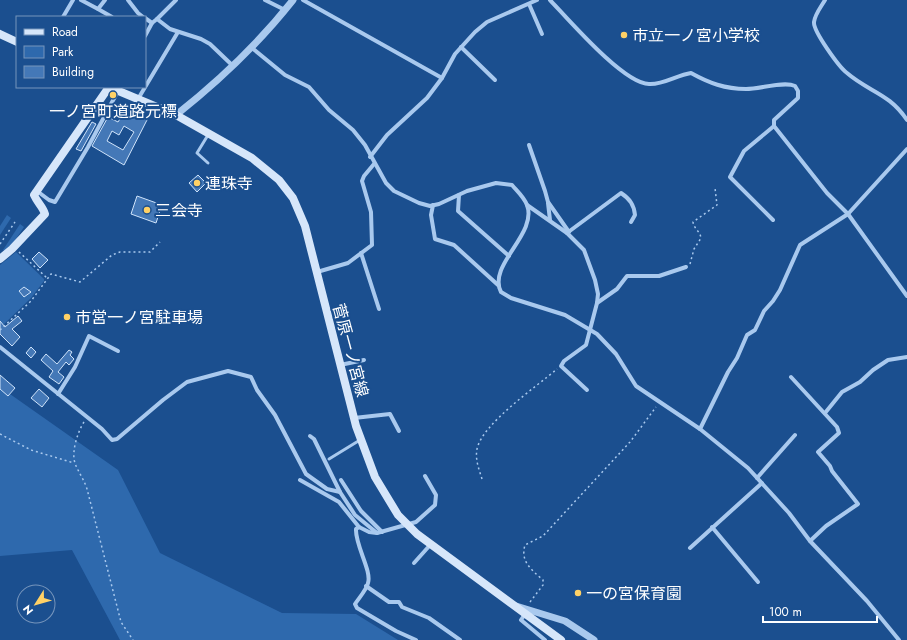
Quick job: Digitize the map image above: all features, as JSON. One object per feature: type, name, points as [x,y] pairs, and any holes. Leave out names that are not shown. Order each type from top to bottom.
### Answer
[{"type":"main road","points":[[0,34],[16,42]]},
{"type":"main road","points":[[0,259],[14,247],[45,214],[44,210],[37,203],[34,195],[108,88]]},
{"type":"main road","name":"菅原一ノ宮線","points":[[122,90],[138,99],[176,115],[252,158],[279,180],[284,186],[293,198],[305,226],[354,418],[375,477],[387,500],[406,524],[514,605],[526,611],[561,640]]},
{"type":"street","points":[[64,16],[73,0]]},
{"type":"street","points":[[81,0],[110,16]]},
{"type":"street","points":[[98,9],[104,0]]},
{"type":"street","points":[[128,0],[142,16]]},
{"type":"street","points":[[146,34],[152,23],[176,0]]},
{"type":"street","points":[[265,0],[285,10]]},
{"type":"street","points":[[176,115],[202,94],[252,48],[293,0]]},
{"type":"street","points":[[303,0],[442,78]]},
{"type":"street","points":[[370,157],[387,135],[427,98],[442,78],[455,54],[487,22],[537,0]]},
{"type":"street","points":[[550,0],[610,62],[639,84],[651,85],[691,73],[712,84],[729,88],[746,89],[794,85],[798,91],[798,98],[774,120],[774,126],[827,193],[848,214],[907,296]]},
{"type":"street","points":[[825,0],[816,16],[814,23],[816,32],[846,73],[888,98],[898,107],[907,120]]},
{"type":"street","points":[[529,4],[542,34]]},
{"type":"street","points":[[146,19],[152,23]]},
{"type":"street","points":[[157,19],[170,29],[201,39],[210,44],[232,65]]},
{"type":"street","points":[[146,86],[178,32]]},
{"type":"street","points":[[462,47],[494,80]]},
{"type":"street","points":[[252,48],[285,75],[309,87],[329,110],[353,130],[365,145],[370,157],[386,183],[394,191],[419,203],[433,205],[496,183],[504,183],[512,185],[527,205],[568,233]]},
{"type":"street","points":[[138,99],[145,88]]},
{"type":"street","points":[[37,192],[55,202],[122,90]]},
{"type":"street","points":[[773,220],[730,177],[744,152],[774,126]]},
{"type":"street","points":[[529,145],[545,191],[550,220]]},
{"type":"street","points":[[700,429],[728,372],[737,358],[747,335],[755,330],[764,311],[780,290],[800,245],[848,214],[907,149]]},
{"type":"street","points":[[316,272],[348,263],[372,245],[371,212],[362,182],[364,176],[374,164]]},
{"type":"street","points":[[568,233],[621,193],[627,197],[634,206],[635,215],[631,222]]},
{"type":"street","points":[[459,195],[458,211],[509,256]]},
{"type":"street","points":[[548,202],[568,233],[584,250],[595,280],[598,294],[591,330],[586,345],[564,361],[561,366],[587,390]]},
{"type":"street","points":[[433,205],[431,215],[434,239],[454,245],[498,285],[501,292],[511,298],[566,315],[591,330],[616,354],[636,386],[700,429],[748,468],[789,514],[810,541],[867,600],[900,640]]},
{"type":"street","points":[[498,285],[502,269],[527,221],[529,214],[527,205]]},
{"type":"street","points":[[360,253],[379,309]]},
{"type":"street","points":[[597,303],[617,289],[627,276],[658,276],[686,267]]},
{"type":"street","points":[[58,394],[75,367],[90,336],[118,351]]},
{"type":"street","points":[[0,347],[87,417],[112,440],[117,439],[187,382],[228,371],[251,377],[257,390],[275,415],[306,474],[327,489],[340,492]]},
{"type":"street","points":[[825,413],[842,392],[860,382],[873,370],[888,360],[907,357]]},
{"type":"street","points":[[340,365],[364,360]]},
{"type":"street","points":[[791,377],[837,427],[839,433],[818,452],[858,504],[826,526],[810,541]]},
{"type":"street","points":[[354,418],[390,414],[400,431]]},
{"type":"street","points":[[757,478],[795,435]]},
{"type":"street","points":[[310,436],[314,439],[340,492],[356,515],[377,533]]},
{"type":"street","points":[[300,480],[339,502],[359,527],[369,532],[383,533],[406,524],[416,522],[435,505],[436,495],[425,476]]},
{"type":"street","points":[[341,480],[361,511],[383,533]]},
{"type":"street","points":[[690,548],[762,483]]},
{"type":"street","points":[[359,527],[356,529],[356,536],[368,573],[368,583],[355,604],[357,608],[396,631],[416,640]]},
{"type":"street","points":[[712,527],[758,582]]},
{"type":"street","points":[[414,563],[431,544]]},
{"type":"street","points":[[366,586],[389,602],[399,602],[402,607],[430,618],[460,640]]},
{"type":"street","points":[[545,640],[521,620],[526,611],[565,621],[594,640]]},
{"type":"lane","points":[[208,163],[197,153],[209,134]]},
{"type":"lane","points":[[329,459],[361,440]]},
{"type":"path","points":[[686,267],[689,266],[694,249],[701,238],[701,234],[693,226],[693,222],[717,205],[714,188]]},
{"type":"path","points":[[0,244],[15,222]]},
{"type":"path","points":[[0,330],[31,301],[47,278],[53,274],[80,282],[112,255],[120,252],[150,252],[160,242]]},
{"type":"path","points":[[14,247],[47,278]]},
{"type":"path","points":[[482,479],[476,460],[480,439],[484,431],[561,366]]},
{"type":"path","points":[[526,611],[543,585],[543,580],[526,565],[523,550],[524,545],[543,536],[630,442],[660,402]]},
{"type":"path","points":[[87,417],[76,438],[74,463],[83,478],[89,496],[121,622],[133,640]]},
{"type":"path","points":[[0,434],[31,450],[74,463]]},
{"type":"green space","points":[[7,215],[11,218],[0,235],[0,226]]},
{"type":"green space","points":[[20,224],[24,227],[7,252],[3,250]]},
{"type":"green space","points":[[16,252],[44,279],[44,281],[31,298],[0,328],[0,265]]},
{"type":"green space","points":[[0,387],[118,470],[160,553],[282,613],[356,614],[398,640],[120,640],[72,550],[0,556]]},
{"type":"building","points":[[125,111],[134,115],[135,113],[139,113],[148,118],[124,165],[92,146],[108,117],[118,122]],"holes":[[[124,126],[134,132],[123,150],[107,141],[112,131],[119,135]]]},
{"type":"building","points":[[92,122],[96,124],[81,151],[76,149]]},
{"type":"building","name":"連珠寺","points":[[198,175],[206,183],[197,192],[189,183]]},
{"type":"building","name":"三会寺","points":[[137,196],[162,205],[156,223],[131,214]]},
{"type":"building","points":[[39,252],[48,260],[40,268],[32,259]]},
{"type":"building","points":[[24,287],[31,292],[24,297],[19,291]]},
{"type":"building","points":[[18,316],[22,321],[12,329],[20,337],[12,346],[0,334],[0,321],[5,327]]},
{"type":"building","points":[[31,347],[36,352],[31,358],[26,353]]},
{"type":"building","points":[[69,350],[72,352],[70,355],[74,359],[69,365],[66,362],[58,372],[64,377],[59,384],[49,377],[53,371],[41,360],[46,354],[57,364]]},
{"type":"building","points":[[0,375],[15,388],[8,396],[0,389]]},
{"type":"building","points":[[39,389],[49,398],[42,407],[31,398]]},
{"type":"place","name":"市立一ノ宮小学校","points":[[624,35]]},
{"type":"place","name":"一ノ宮町道路元標","points":[[113,95]]},
{"type":"place","name":"連珠寺","points":[[197,183]]},
{"type":"place","name":"三会寺","points":[[147,210]]},
{"type":"place","name":"市営一ノ宮駐車場","points":[[67,317]]},
{"type":"place","name":"一の宮保育園","points":[[578,593]]}]
